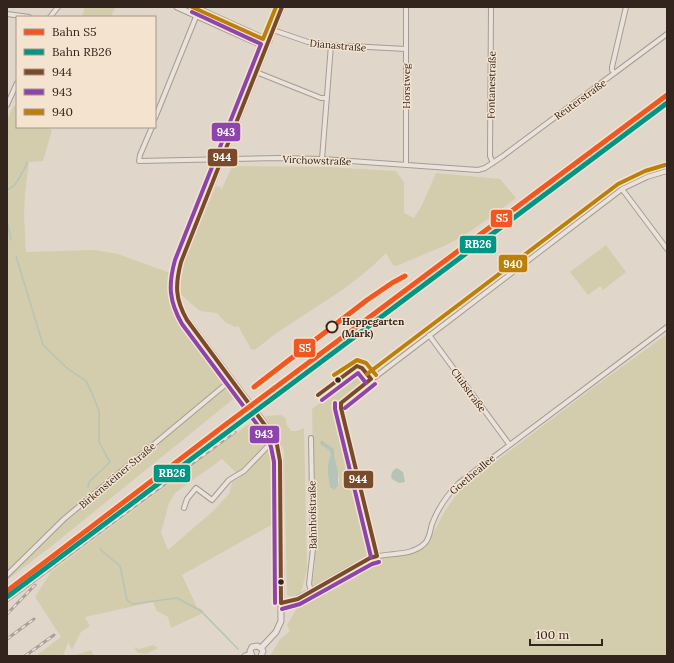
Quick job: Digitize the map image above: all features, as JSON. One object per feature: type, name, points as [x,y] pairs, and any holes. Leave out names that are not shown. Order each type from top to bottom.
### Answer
[{"type":"street","points":[[51,16],[58,7]]},
{"type":"street","points":[[177,7],[266,47]]},
{"type":"street","points":[[261,648],[272,638],[278,629],[281,620],[280,461],[276,442],[265,424],[184,315],[178,302],[176,286],[181,262],[282,7]]},
{"type":"street","name":"Horstweg","points":[[406,7],[406,165]]},
{"type":"street","name":"Fontanestraße","points":[[491,7],[490,156],[493,162]]},
{"type":"street","points":[[614,73],[612,67],[626,7]]},
{"type":"street","points":[[156,116],[198,8],[269,41]]},
{"type":"street","points":[[7,14],[22,16]]},
{"type":"street","name":"Dianastraße","points":[[273,30],[302,41],[331,45],[406,49]]},
{"type":"street","name":"Reuterstraße","points":[[493,162],[667,34]]},
{"type":"street","points":[[322,159],[331,45]]},
{"type":"street","points":[[256,72],[321,98],[327,98]]},
{"type":"street","points":[[7,105],[16,85]]},
{"type":"street","name":"Virchowstraße","points":[[152,128],[140,155],[139,161],[280,158],[322,159],[478,170],[493,162]]},
{"type":"street","points":[[377,556],[341,403],[622,190],[646,177],[667,171]]},
{"type":"street","points":[[622,190],[667,249]]},
{"type":"street","name":"Goetheallee","points":[[281,602],[298,599],[370,558],[411,551],[424,544],[427,540],[437,513],[447,495],[460,482],[667,327]]},
{"type":"street","name":"Clubstraße","points":[[429,335],[509,444]]},
{"type":"street","name":"Birkensteiner Straße","points":[[7,575],[64,518],[231,380]]},
{"type":"street","name":"Bahnhofstraße","points":[[310,438],[314,549],[309,584],[311,591]]},
{"type":"street","points":[[184,508],[187,499],[196,488],[212,500],[229,480],[244,471],[267,447],[276,442]]},
{"type":"street","points":[[245,656],[251,655],[251,649],[254,646],[259,646],[261,648]]},
{"type":"street","points":[[261,648],[263,652],[262,656]]},
{"type":"shaded area","points":[[85,7],[115,7],[111,16],[82,16]]},
{"type":"shaded area","points":[[14,105],[16,107],[16,128],[47,128],[52,130],[43,161],[29,162],[24,215],[26,252],[95,250],[118,254],[170,273],[170,295],[187,329],[226,387],[230,387],[237,396],[53,545],[7,580],[7,120]]},
{"type":"shaded area","points":[[232,166],[326,167],[396,171],[404,182],[404,213],[414,218],[421,207],[436,173],[500,179],[516,198],[463,236],[444,246],[396,266],[393,265],[386,253],[350,284],[280,330],[255,350],[251,349],[238,326],[235,327],[225,322],[217,313],[200,311],[180,294],[179,287],[180,274],[216,186],[221,187],[221,191]]},
{"type":"shaded area","points":[[606,245],[626,272],[603,290],[600,286],[588,295],[570,272]]},
{"type":"shaded area","points":[[667,334],[667,656],[270,656],[280,639],[290,631],[287,625],[300,603],[324,587],[333,584],[375,560],[404,555],[426,547],[445,511],[462,487]]},
{"type":"shaded area","points":[[359,374],[365,381],[339,401],[338,405],[373,552],[366,558],[315,586],[313,586],[310,580],[313,578],[315,564],[312,409]],"holes":[[[320,440],[334,449],[339,479],[337,488],[330,487],[328,466],[331,454],[329,450],[321,445]]]},
{"type":"shaded area","points":[[282,415],[286,419],[286,424],[291,431],[297,431],[304,428],[307,569],[301,593],[290,597],[287,595],[284,450],[265,416]]},
{"type":"shaded area","points":[[257,422],[271,458],[273,524],[182,575],[197,607],[203,610],[201,614],[171,628],[168,617],[157,611],[153,602],[85,617],[90,626],[81,632],[72,650],[68,642],[63,656],[36,656],[61,637],[35,597],[51,572],[246,426]],"holes":[[[222,459],[241,477],[232,482],[229,494],[212,512],[168,550],[161,533],[169,503],[175,493]]]},
{"type":"shaded area","points":[[321,440],[334,449],[338,472],[338,486],[334,490],[330,487],[328,475],[328,462],[331,454],[329,450],[321,445]]},
{"type":"shaded area","points":[[397,468],[403,472],[405,482],[399,483],[392,479],[392,473]]},
{"type":"shaded area","points":[[153,645],[158,648],[146,654],[138,653],[134,647],[139,649]]},
{"type":"shaded area","points":[[91,650],[94,656],[63,656],[79,654]]},
{"type":"waterway","points":[[7,190],[16,183],[27,162]]},
{"type":"waterway","points":[[7,220],[11,240]]},
{"type":"waterway","points":[[16,256],[43,345],[67,368],[86,381],[99,411],[99,442],[110,462],[89,482],[88,487]]},
{"type":"waterway","points":[[100,548],[120,566],[127,600],[132,604],[177,598],[201,611],[238,649]]},
{"type":"railway","points":[[7,601],[235,432]]},
{"type":"railway","points":[[7,614],[35,585]]},
{"type":"railway","points":[[7,639],[34,619]]},
{"type":"railway","points":[[25,656],[54,635]]},
{"type":"rail line","name":"S5","points":[[7,591],[225,425],[667,95]]},
{"type":"rail line","name":"RB26","points":[[7,597],[667,103]]},
{"type":"rail line","name":"S5","points":[[254,387],[367,300],[405,276]]},
{"type":"transit line","name":"940","points":[[192,7],[263,39],[276,7]]},
{"type":"transit line","name":"944","points":[[281,603],[280,461],[277,445],[273,436],[187,320],[180,305],[177,285],[181,262],[282,7]]},
{"type":"transit line","name":"943","points":[[192,12],[261,44],[175,260],[171,277],[171,293],[174,308],[182,324],[268,439],[271,447],[274,462],[275,603]]},
{"type":"transit line","name":"940","points":[[367,374],[618,184],[645,171],[665,165]]},
{"type":"transit line","name":"940","points":[[334,375],[357,360],[366,363],[376,375]]},
{"type":"transit line","name":"944","points":[[318,395],[357,366],[362,368],[371,379]]},
{"type":"transit line","name":"943","points":[[322,400],[358,373],[366,383]]},
{"type":"transit line","name":"944","points":[[341,403],[371,379]]},
{"type":"transit line","name":"943","points":[[345,408],[375,384]]},
{"type":"transit line","name":"943","points":[[335,403],[335,409],[371,557]]},
{"type":"transit line","name":"944","points":[[341,403],[377,556]]},
{"type":"transit line","name":"944","points":[[281,603],[298,599],[370,558],[377,556]]},
{"type":"transit line","name":"943","points":[[282,609],[300,604],[372,564],[379,562]]},
{"type":"place","name":"Hoppegarten (Mark)","points":[[332,327]]}]
